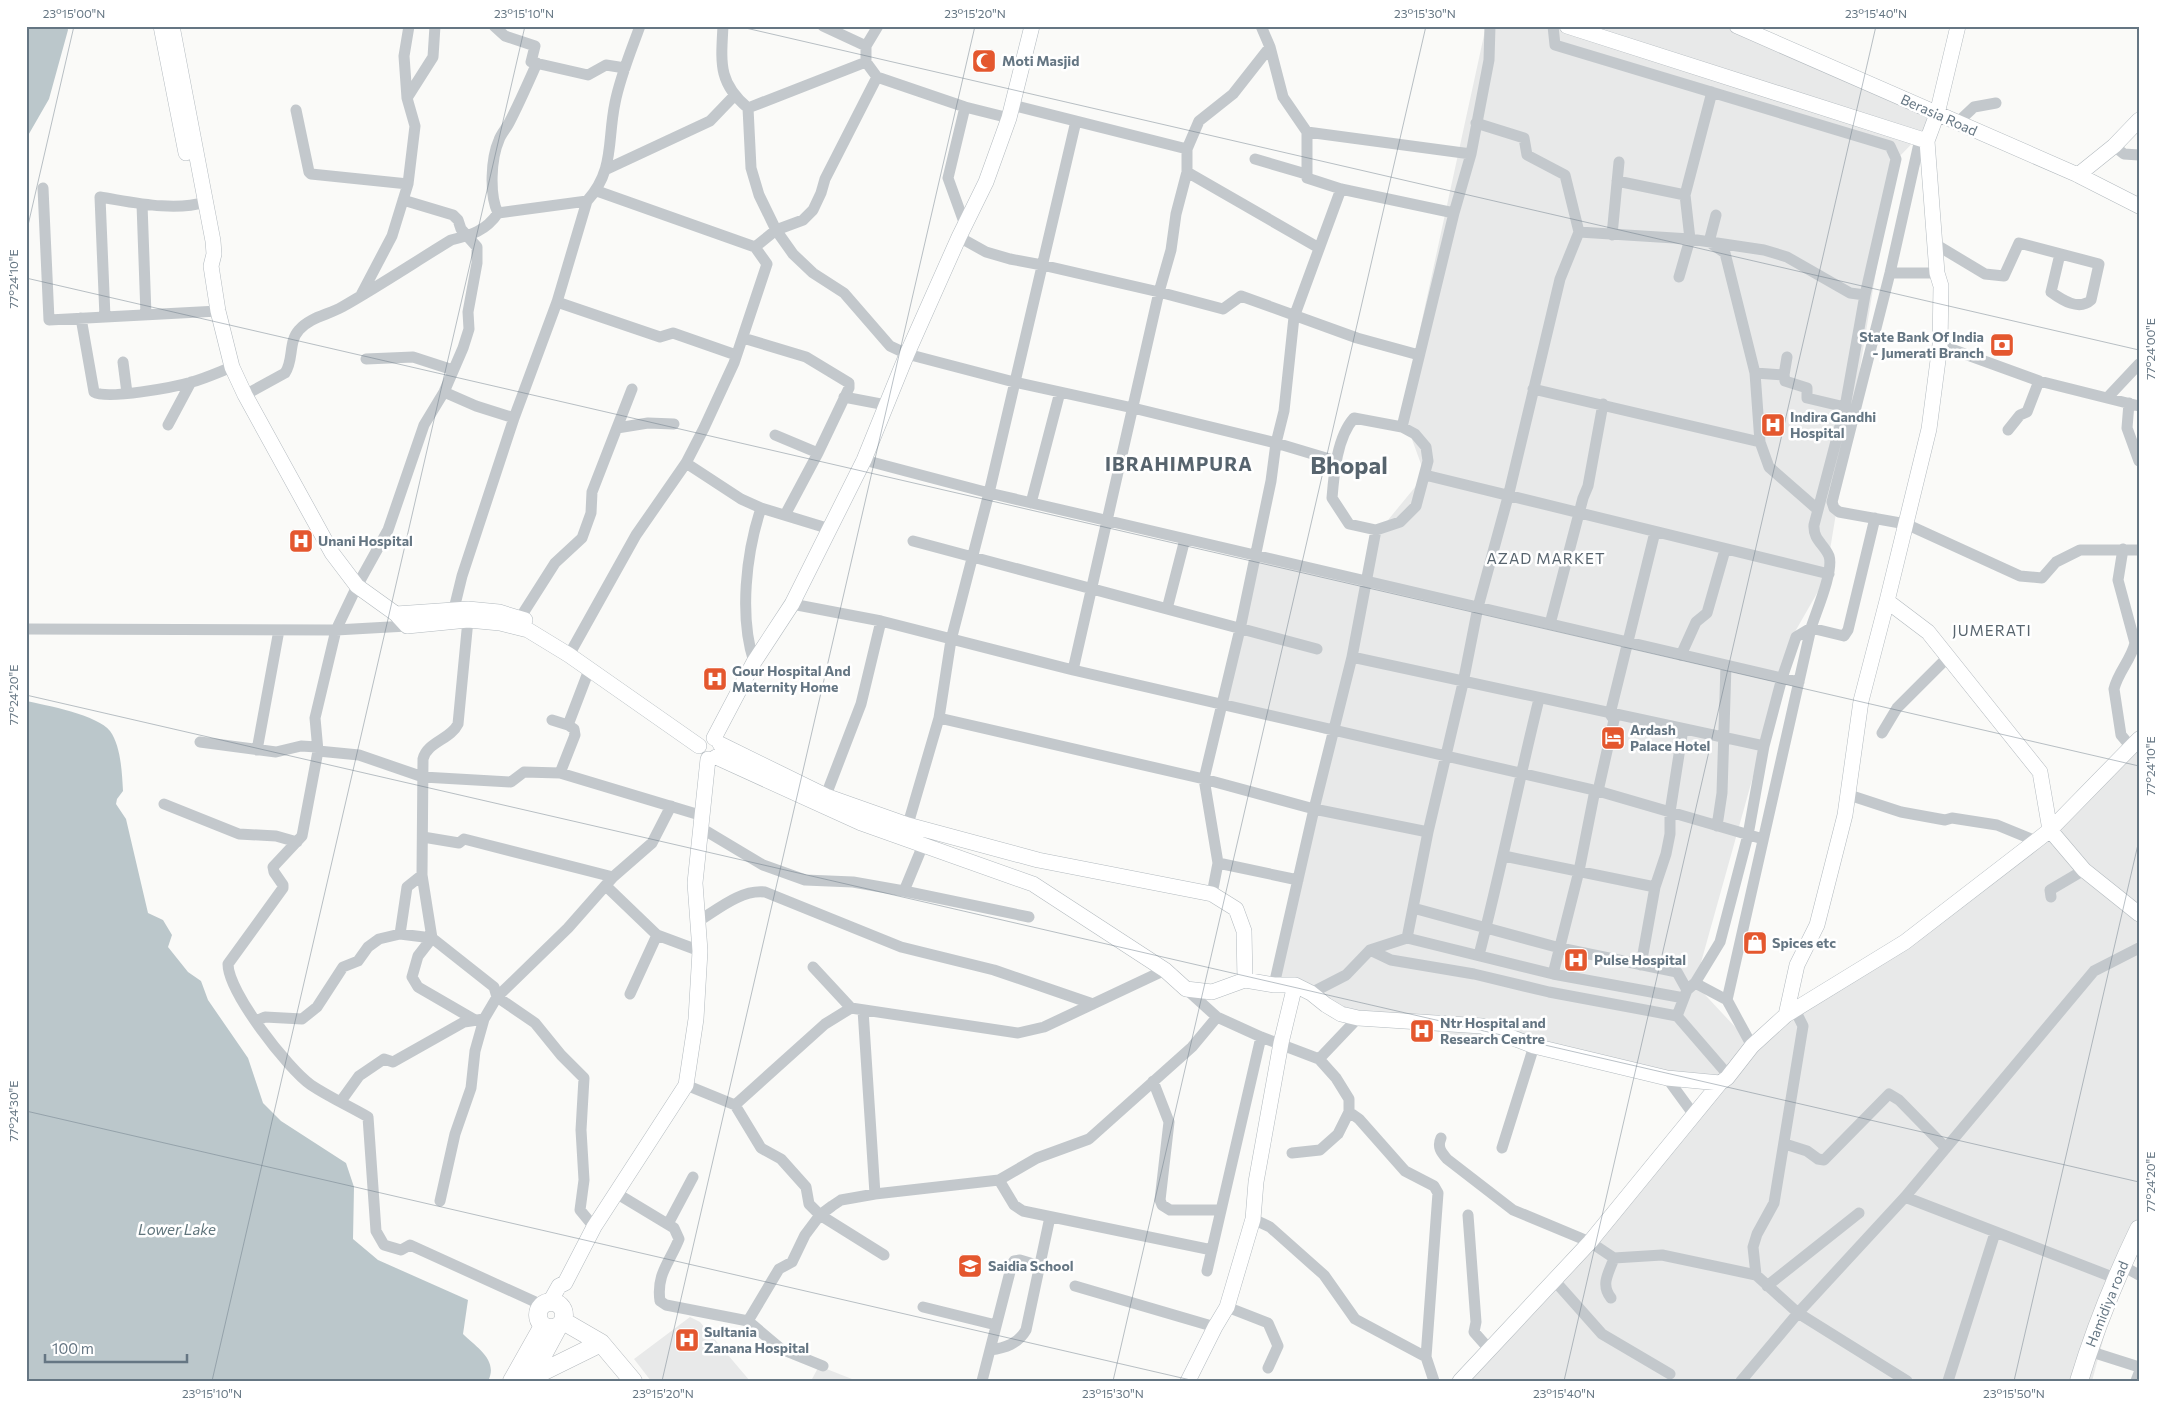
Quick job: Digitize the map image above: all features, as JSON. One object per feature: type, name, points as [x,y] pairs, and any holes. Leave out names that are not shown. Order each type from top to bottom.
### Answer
[{"type":"main road","name":"Hamidiya road","points":[[2079,1381],[2091,1341],[2129,1269],[2139,1229]]},
{"type":"main road","points":[[2088,1381],[2095,1353],[2129,1269]]},
{"type":"main road","points":[[553,1314],[600,1343],[633,1381]]},
{"type":"main road","points":[[531,1379],[553,1314]]},
{"type":"main road","points":[[512,1381],[553,1314]]},
{"type":"main road","points":[[531,1379],[600,1343]]},
{"type":"street","points":[[161,26],[201,203]]},
{"type":"street","points":[[172,26],[201,203],[206,258],[211,266],[218,311],[232,367],[245,395],[332,553],[357,586],[396,614],[407,626]]},
{"type":"street","points":[[360,295],[392,236],[408,184],[415,126],[407,98],[404,56],[409,26]]},
{"type":"street","points":[[407,98],[433,57],[434,26]]},
{"type":"street","points":[[494,26],[505,36],[535,46],[531,62],[588,75],[606,65],[624,68]]},
{"type":"street","points":[[452,616],[462,576],[514,418],[557,302],[587,201],[597,191],[607,169],[615,103],[624,68],[640,26]]},
{"type":"street","points":[[723,26],[720,65],[734,96],[748,108],[751,168],[759,195],[776,230],[793,254],[813,273],[844,293],[890,346],[907,354],[1014,382],[1133,408],[1276,443],[1336,461]]},
{"type":"street","points":[[823,26],[866,46]]},
{"type":"street","points":[[877,26],[866,46],[866,62],[877,77],[965,107],[1011,111],[1076,121],[1187,149]]},
{"type":"street","points":[[403,200],[452,215],[458,220],[461,229],[476,247],[477,263],[468,312],[469,329],[444,392],[424,425],[388,530],[357,586],[336,630],[315,718],[318,749],[302,836],[273,867],[283,888],[228,964],[228,974],[256,1021],[284,1060],[310,1085],[368,1117],[376,1231],[384,1245],[401,1250],[410,1246],[553,1314],[559,1286],[565,1283],[594,1227],[686,1085],[696,1018],[700,951],[695,883],[710,747],[754,662],[792,604],[864,460],[907,354],[986,182],[1011,111],[1032,26]]},
{"type":"street","points":[[1262,26],[1270,47],[1283,97],[1306,132],[1307,178],[1341,189],[1454,212]]},
{"type":"street","points":[[1402,427],[1454,212],[1471,154],[1488,60],[1490,26]]},
{"type":"street","points":[[1552,26],[1555,45],[1890,146],[1896,160],[1865,295],[1845,407],[1817,509],[1813,533],[1829,557],[1828,574],[1799,682],[1727,1000],[1752,1046]]},
{"type":"street","points":[[1567,26],[1924,140]]},
{"type":"street","name":"Berasia Road","points":[[1737,26],[2078,175],[2139,206]]},
{"type":"street","points":[[1958,26],[1937,114],[1924,140],[1832,502],[1834,508],[1839,512],[1906,524],[2020,576],[2042,578],[2056,562],[2080,550],[2139,550]]},
{"type":"street","points":[[1073,670],[1093,589],[1159,292],[1171,250],[1176,214],[1187,172],[1187,149],[1199,121],[1233,94],[1270,47]]},
{"type":"street","points":[[748,108],[866,62]]},
{"type":"street","points":[[498,213],[495,208],[493,182],[496,150],[499,139],[509,123],[537,63]]},
{"type":"street","points":[[755,247],[776,230],[803,220],[813,210],[821,193],[825,178],[877,77]]},
{"type":"street","points":[[1679,277],[1690,239],[1685,195],[1712,92]]},
{"type":"street","points":[[607,169],[710,121],[734,96]]},
{"type":"street","points":[[1957,123],[1974,107],[1996,103]]},
{"type":"street","points":[[965,107],[948,178],[962,231],[986,252],[1159,292],[1223,309],[1241,296],[1294,317],[1357,338],[1419,355]]},
{"type":"street","points":[[296,110],[311,174],[408,184]]},
{"type":"street","points":[[2078,175],[2114,146],[2139,120]]},
{"type":"street","points":[[906,832],[939,718],[951,640],[989,493],[1076,121]]},
{"type":"street","points":[[1407,938],[1428,832],[1463,683],[1478,607],[1508,497],[1532,389],[1560,279],[1579,232],[1565,175],[1527,155],[1524,138],[1476,123]]},
{"type":"street","points":[[1306,132],[1471,154]]},
{"type":"street","points":[[1756,1275],[1753,1247],[1757,1234],[1774,1203],[1785,1144],[1802,1026],[1790,1012],[1796,965],[1817,925],[1845,815],[1846,794],[1861,700],[1929,429],[1940,345],[1941,286],[1937,273],[1924,140]]},
{"type":"street","points":[[2114,146],[2124,154],[2139,155]]},
{"type":"street","points":[[1255,160],[1306,174]]},
{"type":"street","points":[[1612,235],[1619,162]]},
{"type":"street","points":[[1187,172],[1319,248]]},
{"type":"street","points":[[1617,181],[1685,195]]},
{"type":"street","points":[[43,188],[49,320],[218,311]]},
{"type":"street","points":[[1212,894],[1218,863],[1204,779],[1240,629],[1271,481],[1276,443],[1284,411],[1294,317],[1341,189]]},
{"type":"street","points":[[572,651],[636,535],[686,463],[704,428],[743,338],[767,264],[755,247],[597,191]]},
{"type":"street","points":[[105,317],[100,196],[142,204],[201,203]]},
{"type":"street","points":[[245,395],[285,373],[289,367],[292,344],[297,332],[305,323],[341,307],[451,240],[468,236],[490,225],[498,213],[587,201]]},
{"type":"street","points":[[142,204],[146,315]]},
{"type":"street","points":[[1709,242],[1716,215]]},
{"type":"street","points":[[1579,232],[1690,239],[1764,250],[1779,255],[1850,293],[1865,295]]},
{"type":"street","points":[[1709,242],[1725,252],[1755,374],[1760,442],[1769,467],[1817,509]]},
{"type":"street","points":[[1935,244],[1985,274],[2004,276],[2019,243],[2099,264],[2091,300],[2087,304],[2082,306],[2073,304],[2051,292],[2060,254]]},
{"type":"street","points":[[1890,273],[1937,273]]},
{"type":"street","points":[[557,302],[660,337],[673,333],[736,355]]},
{"type":"street","points":[[81,318],[94,392],[99,395],[127,393],[191,382],[232,367]]},
{"type":"street","points":[[743,338],[806,357],[848,380],[849,388],[818,454],[785,515]]},
{"type":"street","points":[[1940,345],[2039,381],[2134,404],[2127,428],[2139,461]]},
{"type":"street","points":[[366,359],[414,357],[454,370]]},
{"type":"street","points":[[1787,357],[1785,380],[1807,388],[1807,398],[1845,407]]},
{"type":"street","points":[[123,362],[127,393]]},
{"type":"street","points":[[2108,397],[2139,364]]},
{"type":"street","points":[[1755,374],[1784,375]]},
{"type":"street","points":[[2008,430],[2020,415],[2027,412],[2039,381]]},
{"type":"street","points":[[168,425],[191,382]]},
{"type":"street","points":[[520,618],[555,563],[582,538],[591,513],[592,492],[632,389]]},
{"type":"street","points":[[1532,389],[1760,442]]},
{"type":"street","points":[[444,392],[476,406],[514,418]]},
{"type":"street","points":[[1031,503],[1060,392]]},
{"type":"street","points":[[844,397],[886,405]]},
{"type":"street","points":[[1550,624],[1578,514],[1588,486],[1603,404]]},
{"type":"street","points":[[1354,418],[1402,427],[1415,434],[1426,447],[1428,461],[1416,506],[1400,522],[1376,530],[1349,524],[1340,512],[1332,498],[1336,461],[1349,423],[1354,418]]},
{"type":"street","points":[[617,428],[648,423],[674,424]]},
{"type":"street","points":[[775,436],[818,454]]},
{"type":"street","points":[[864,460],[1031,503],[1799,682]]},
{"type":"street","points":[[686,463],[741,500],[830,529]]},
{"type":"street","points":[[1425,475],[1508,497],[1828,574]]},
{"type":"street","points":[[754,662],[748,642],[748,574],[754,532],[761,508]]},
{"type":"street","points":[[1677,1016],[1688,991],[1720,942],[1748,835],[1764,746],[1782,678],[1796,637],[1812,628],[1844,636],[1848,630],[1875,518]]},
{"type":"street","points":[[1274,984],[1314,808],[1352,657],[1376,530]]},
{"type":"street","points":[[1554,974],[1614,720],[1610,714],[1655,532]]},
{"type":"street","points":[[1167,609],[1184,539]]},
{"type":"street","points":[[912,541],[1317,649]]},
{"type":"street","points":[[1460,1381],[1590,1242],[1752,1046],[1790,1012],[1904,942],[2050,830],[2135,743],[2121,735],[2114,689],[2133,653],[2135,643],[2118,580],[2123,549]]},
{"type":"street","points":[[1681,655],[1696,622],[1707,613],[1725,550]]},
{"type":"street","points":[[1887,601],[1928,632],[2040,772],[2050,830],[2084,870],[2139,914]]},
{"type":"street","points":[[792,604],[881,621],[1073,670],[1333,732],[1597,791],[1763,839]]},
{"type":"street","points":[[26,629],[336,630],[407,626],[452,616],[468,609],[500,612],[520,618],[572,651],[710,747]]},
{"type":"street","points":[[396,614],[452,616],[468,620],[500,623],[528,630],[572,651],[589,670],[710,747],[824,801],[906,832],[968,840],[1038,860],[1212,894],[1236,909],[1239,916],[1244,931],[1245,980]]},
{"type":"street","points":[[468,620],[458,724],[456,730],[424,754],[422,876],[432,938],[418,956],[412,977],[418,987],[480,1020]]},
{"type":"street","points":[[824,801],[861,704],[881,621]]},
{"type":"street","points":[[256,750],[279,630]]},
{"type":"street","points":[[1352,657],[1463,683],[1764,746]]},
{"type":"street","points":[[1882,733],[1897,708],[1948,658]]},
{"type":"street","points":[[1717,826],[1722,793],[1726,665]]},
{"type":"street","points":[[568,725],[589,670]]},
{"type":"street","points":[[1479,955],[1504,856],[1520,774],[1539,698]]},
{"type":"street","points":[[939,718],[1204,779],[1314,808],[1428,832]]},
{"type":"street","points":[[552,720],[568,725],[574,730],[575,735],[560,773]]},
{"type":"street","points":[[1641,965],[1655,887],[1666,854],[1670,834],[1670,812],[1683,729]]},
{"type":"street","points":[[200,742],[276,752],[301,746],[359,755],[423,777],[511,782],[524,772],[560,773],[671,806],[702,822],[763,865],[805,880],[853,882],[1029,916]]},
{"type":"street","points":[[1846,794],[1901,812],[1945,820],[1952,818],[2010,829],[2036,841]]},
{"type":"street","points":[[164,804],[239,834],[270,835],[297,842]]},
{"type":"street","points":[[440,1200],[455,1134],[472,1088],[480,1020],[497,997],[568,928],[609,882],[652,843],[671,806]]},
{"type":"street","points":[[906,832],[923,845],[1033,884],[1165,970],[1218,1017],[1261,1037],[1319,1059],[1336,1078],[1350,1099],[1349,1112],[1338,1134],[1320,1150],[1292,1153]]},
{"type":"street","points":[[423,837],[459,843],[464,839],[609,882],[657,935],[700,951]]},
{"type":"street","points":[[962,859],[968,840]]},
{"type":"street","points":[[904,891],[923,845]]},
{"type":"street","points":[[1504,856],[1655,887]]},
{"type":"street","points":[[1218,863],[1298,880]]},
{"type":"street","points":[[2051,897],[2050,890],[2084,870]]},
{"type":"street","points":[[400,934],[407,887],[422,876]]},
{"type":"street","points":[[697,922],[742,895],[754,890],[765,892],[901,947],[994,970],[1093,1004]]},
{"type":"street","points":[[1413,908],[1560,948],[1677,972],[1688,991]]},
{"type":"street","points":[[256,1021],[265,1016],[302,1019],[317,1007],[343,968],[358,961],[368,947],[379,939],[400,934],[432,938],[494,988],[497,997],[535,1023],[561,1055],[584,1078],[581,1130],[584,1180],[580,1210],[594,1227]]},
{"type":"street","points":[[630,994],[657,935]]},
{"type":"street","points":[[1311,993],[1346,975],[1370,950],[1407,938],[1554,974],[1688,991],[1727,1000]]},
{"type":"street","points":[[1741,1381],[1798,1313],[1906,1197],[2094,972],[2139,948]]},
{"type":"street","points":[[1370,950],[1391,960],[1474,974],[1549,992],[1677,1016],[1725,1080]]},
{"type":"street","points":[[814,967],[851,1008],[1018,1033],[1044,1027],[1165,970]]},
{"type":"street","points":[[1186,989],[1212,992],[1245,980],[1295,985],[1311,993],[1333,1010],[1358,1018],[1482,1026],[1534,1046],[1667,1078],[1725,1080]]},
{"type":"street","points":[[1188,1381],[1215,1327],[1228,1307],[1253,1219],[1256,1182],[1281,1043],[1295,985]]},
{"type":"street","points":[[735,1106],[825,1024],[851,1008]]},
{"type":"street","points":[[863,1010],[875,1194]]},
{"type":"street","points":[[748,1321],[779,1269],[792,1262],[805,1235],[820,1215],[841,1200],[875,1194],[999,1180],[1037,1158],[1089,1139],[1192,1047],[1218,1017]]},
{"type":"street","points":[[1319,1059],[1358,1018]]},
{"type":"street","points":[[341,1101],[359,1076],[384,1059],[393,1062],[464,1022],[480,1020]]},
{"type":"street","points":[[1207,1271],[1261,1037]]},
{"type":"street","points":[[1502,1148],[1534,1046]]},
{"type":"street","points":[[1667,1078],[1694,1115]]},
{"type":"street","points":[[1153,1081],[1169,1122],[1160,1200],[1162,1205],[1170,1210],[1221,1210]]},
{"type":"street","points":[[686,1085],[735,1106],[761,1148],[781,1159],[806,1187],[808,1204],[820,1215],[884,1256]]},
{"type":"street","points":[[1785,1144],[1807,1151],[1818,1159],[1824,1160],[1889,1094],[1899,1100],[1946,1148]]},
{"type":"street","points":[[1349,1112],[1359,1119],[1405,1171],[1434,1186],[1438,1193],[1426,1357],[1434,1381]]},
{"type":"street","points":[[1441,1138],[1439,1144],[1440,1151],[1447,1159],[1512,1210],[1590,1242],[1614,1258],[1662,1254],[1756,1275],[1798,1313],[1907,1381]]},
{"type":"street","points":[[668,1224],[693,1177]]},
{"type":"street","points":[[999,1180],[1014,1205],[1023,1211],[1212,1250]]},
{"type":"street","points":[[616,1193],[668,1224],[678,1233],[679,1240],[664,1266],[660,1279],[660,1301],[666,1305],[748,1321],[781,1349],[823,1366]]},
{"type":"street","points":[[1906,1197],[1995,1233],[2129,1269]]},
{"type":"street","points":[[1767,1286],[1859,1214]]},
{"type":"street","points":[[1468,1215],[1476,1322],[1474,1332],[1489,1349]]},
{"type":"street","points":[[990,1350],[1003,1348],[1020,1340],[1030,1318],[1050,1217]]},
{"type":"street","points":[[1253,1219],[1270,1227],[1324,1275],[1355,1319],[1426,1357]]},
{"type":"street","points":[[1948,1381],[1995,1233]]},
{"type":"street","points":[[1611,1298],[1605,1290],[1605,1283],[1614,1258]]},
{"type":"street","points":[[982,1381],[1012,1264],[1014,1261],[1020,1260],[1040,1266]]},
{"type":"street","points":[[1554,1280],[1602,1334],[1670,1374]]},
{"type":"street","points":[[1075,1286],[1215,1327]]},
{"type":"street","points":[[923,1307],[996,1325]]},
{"type":"street","points":[[1228,1307],[1268,1323],[1278,1346],[1268,1368]]},
{"type":"street","points":[[2095,1353],[2139,1367]]},
{"type":"street","points":[[2136,1381],[2139,1373]]},
{"type":"shaded area","name":"AZAD MARKET","points":[[1486,26],[1737,26],[1940,115],[1894,162],[1828,562],[1828,574],[1792,637],[1695,984],[1751,1044],[2050,831],[2139,736],[2139,1253],[2118,1285],[2092,1381],[1465,1381],[1720,1081],[1357,1018],[1274,985],[1332,736],[1221,703],[1256,556],[1368,582],[1379,531],[1425,475],[1402,412]]},
{"type":"shaded area","name":"Sultania Zanana Hospital","points":[[690,1317],[700,1322],[750,1381],[651,1381],[634,1359]]},
{"type":"shaded area","name":"Sultania Zanana Hospital","points":[[819,1366],[857,1381],[811,1381]]},
{"type":"water","points":[[26,26],[67,26],[68,30],[49,99],[26,139]]},
{"type":"water","name":"Lower Lake","points":[[26,701],[58,708],[95,720],[110,731],[117,744],[122,776],[123,791],[116,804],[126,819],[148,913],[163,920],[172,935],[168,947],[188,972],[201,981],[208,1000],[248,1058],[263,1103],[281,1121],[346,1163],[354,1187],[353,1239],[378,1260],[468,1300],[463,1334],[480,1349],[488,1360],[491,1373],[488,1381],[26,1381]]},
{"type":"place","name":"Moti Masjid","points":[[984,61]]},
{"type":"place","name":"State Bank Of India - Jumerati Branch","points":[[2002,345]]},
{"type":"place","name":"Indira Gandhi Hospital","points":[[1773,425]]},
{"type":"place","name":"Unani Hospital","points":[[301,541]]},
{"type":"place","name":"Gour Hospital And Maternity Home","points":[[715,679]]},
{"type":"place","name":"Ardash Palace Hotel","points":[[1613,738]]},
{"type":"place","name":"Spices etc","points":[[1755,943]]},
{"type":"place","name":"Pulse Hospital","points":[[1576,960]]},
{"type":"place","name":"Ntr Hospital and Research Centre","points":[[1422,1031]]},
{"type":"place","name":"Saidia School","points":[[970,1266]]},
{"type":"place","name":"Sultania Zanana Hospital","points":[[687,1340]]},
{"type":"district","name":"IBRAHIMPURA","points":[[1179,464]]},
{"type":"district","name":"Bhopal","points":[[1349,466]]},
{"type":"district","name":"AZAD MARKET","points":[[1546,559]]},
{"type":"district","name":"JUMERATI","points":[[1992,631]]}]
